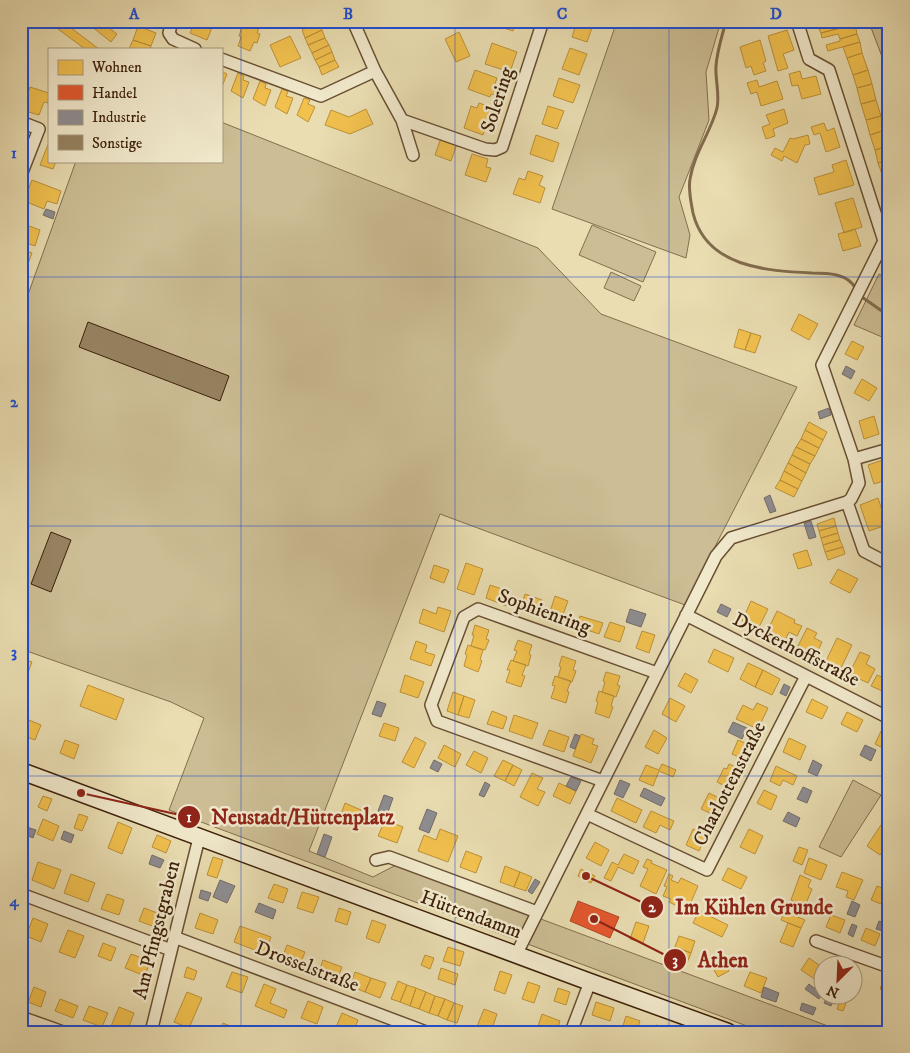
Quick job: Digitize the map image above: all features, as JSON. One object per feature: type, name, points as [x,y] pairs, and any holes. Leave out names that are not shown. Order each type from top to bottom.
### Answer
[{"type":"street","points":[[172,21],[169,33],[173,39],[192,48]]},
{"type":"street","points":[[353,21],[375,71],[402,120],[414,155]]},
{"type":"street","name":"Solering","points":[[402,120],[484,149],[495,150],[502,147],[543,21]]},
{"type":"street","points":[[516,955],[716,556],[731,538],[847,502],[851,499],[858,483],[854,459],[822,365],[886,239],[829,70],[809,59],[797,21]]},
{"type":"street","points":[[222,59],[321,96],[375,71]]},
{"type":"street","points":[[21,122],[39,129],[21,175]]},
{"type":"street","points":[[854,459],[889,449]]},
{"type":"street","points":[[847,502],[864,551],[889,564]]},
{"type":"street","name":"Sophienring","points":[[603,781],[437,720],[431,705],[464,616],[478,609],[657,673]]},
{"type":"street","name":"Dyckerhoffstraße","points":[[686,615],[889,718]]},
{"type":"street","name":"Charlottenstraße","points":[[587,814],[708,870],[806,676]]},
{"type":"street","name":"Hüttendamm","points":[[21,771],[728,1032]]},
{"type":"street","name":"Am Pfingstgraben","points":[[151,1032],[199,838]]},
{"type":"street","points":[[376,860],[389,857],[537,912]]},
{"type":"street","points":[[21,894],[171,950]]},
{"type":"street","name":"Drosselstraße","points":[[174,938],[426,1032]]},
{"type":"street","points":[[816,942],[889,967]]},
{"type":"street","points":[[572,1032],[590,982]]},
{"type":"street","points":[[21,1016],[63,1032]]},
{"type":"shaded area","points":[[617,21],[721,21],[706,72],[709,120],[679,197],[690,235],[686,258],[552,209]]},
{"type":"shaded area","points":[[873,21],[889,21],[889,75],[870,25]]},
{"type":"shaded area","points":[[222,122],[538,248],[601,314],[797,387],[685,605],[440,514],[309,851],[373,877],[396,865],[844,1032],[763,1032],[169,810],[204,718],[171,702],[21,649],[21,314],[76,162],[222,162]]},
{"type":"shaded area","points":[[592,225],[656,252],[643,282],[579,255]]},
{"type":"shaded area","points":[[611,272],[641,286],[634,301],[604,288]]},
{"type":"shaded area","points":[[879,274],[889,279],[889,340],[854,325]]},
{"type":"shaded area","points":[[853,780],[881,795],[841,857],[819,847]]},
{"type":"building: Wohnen","points":[[52,21],[62,21],[98,48],[84,48],[50,23]]},
{"type":"building: Wohnen","points":[[85,21],[100,21],[117,34],[111,42]]},
{"type":"building: Wohnen","points":[[195,21],[204,21],[213,25],[207,40],[190,33]]},
{"type":"building: Wohnen","points":[[248,21],[260,25],[257,33],[260,34],[257,43],[254,42],[250,51],[238,46],[242,27],[245,28]]},
{"type":"building: Wohnen","points":[[500,21],[516,21],[513,31],[498,26]]},
{"type":"building: Wohnen","points":[[577,21],[593,25],[587,42],[572,37]]},
{"type":"building: Wohnen","points":[[834,21],[854,21],[855,24],[821,33],[819,29],[835,25]]},
{"type":"building: Wohnen","points":[[318,23],[322,30],[305,38],[302,30]]},
{"type":"building: Wohnen","points":[[855,24],[857,34],[840,39],[838,34],[822,38],[821,33]]},
{"type":"building: Wohnen","points":[[138,26],[156,33],[151,46],[133,40]]},
{"type":"building: Wohnen","points":[[322,30],[325,38],[308,45],[305,38]]},
{"type":"building: Wohnen","points":[[787,30],[794,50],[783,54],[788,68],[778,71],[768,36]]},
{"type":"building: Wohnen","points":[[459,32],[470,56],[456,62],[445,39]]},
{"type":"building: Wohnen","points":[[857,34],[860,42],[828,51],[826,45]]},
{"type":"building: Wohnen","points":[[290,36],[301,58],[280,67],[270,45]]},
{"type":"building: Wohnen","points":[[325,38],[329,45],[312,53],[308,45]]},
{"type":"building: Wohnen","points":[[133,40],[151,46],[150,48],[129,48]]},
{"type":"building: Wohnen","points":[[760,40],[766,61],[763,63],[766,71],[754,75],[751,66],[746,68],[740,47]]},
{"type":"building: Wohnen","points":[[860,42],[862,53],[847,58],[843,47]]},
{"type":"building: Wohnen","points":[[492,43],[517,52],[510,72],[485,64]]},
{"type":"building: Wohnen","points":[[329,45],[332,52],[315,60],[312,53]]},
{"type":"building: Wohnen","points":[[570,48],[587,54],[579,75],[562,69]]},
{"type":"building: Wohnen","points":[[332,52],[335,60],[319,67],[315,60]]},
{"type":"building: Wohnen","points":[[862,53],[868,70],[853,75],[847,58]]},
{"type":"building: Wohnen","points":[[335,60],[339,67],[322,75],[319,67]]},
{"type":"building: Wohnen","points":[[475,70],[497,78],[495,84],[501,86],[498,96],[491,94],[490,97],[468,89]]},
{"type":"building: Wohnen","points":[[868,70],[872,84],[857,88],[853,75]]},
{"type":"building: Wohnen","points":[[800,71],[802,79],[816,76],[821,94],[802,99],[798,85],[792,86],[789,74]]},
{"type":"building: Wohnen","points":[[222,72],[227,74],[222,86]]},
{"type":"building: Wohnen","points":[[238,73],[244,76],[243,80],[249,82],[243,98],[231,91]]},
{"type":"building: Wohnen","points":[[559,78],[580,85],[573,103],[553,96]]},
{"type":"building: Wohnen","points":[[757,80],[759,87],[777,81],[783,99],[761,106],[757,92],[751,94],[747,83]]},
{"type":"building: Wohnen","points":[[260,81],[266,84],[265,88],[271,90],[265,106],[253,99]]},
{"type":"building: Wohnen","points":[[872,84],[876,100],[861,104],[857,88]]},
{"type":"building: Wohnen","points":[[30,87],[48,93],[48,103],[44,102],[39,115],[22,110]]},
{"type":"building: Wohnen","points":[[282,89],[288,92],[286,96],[293,98],[287,114],[275,107]]},
{"type":"building: Wohnen","points":[[304,98],[310,100],[308,104],[315,107],[308,122],[297,115]]},
{"type":"building: Wohnen","points":[[876,100],[881,116],[866,120],[861,104]]},
{"type":"building: Wohnen","points":[[479,103],[491,107],[489,112],[491,113],[483,135],[464,128],[471,106],[477,108]]},
{"type":"building: Wohnen","points":[[548,106],[564,111],[557,129],[542,124]]},
{"type":"building: Wohnen","points":[[366,109],[373,124],[350,134],[325,125],[331,110],[349,117]]},
{"type":"building: Wohnen","points":[[784,109],[788,123],[773,129],[775,136],[766,139],[762,127],[770,124],[766,115]]},
{"type":"building: Wohnen","points":[[881,116],[885,130],[870,135],[866,120]]},
{"type":"building: Wohnen","points":[[824,123],[827,131],[834,128],[840,147],[826,152],[820,133],[814,135],[811,127]]},
{"type":"building: Wohnen","points":[[885,130],[889,146],[875,150],[870,135]]},
{"type":"building: Wohnen","points":[[536,135],[559,143],[553,162],[530,154]]},
{"type":"building: Wohnen","points":[[808,135],[810,144],[805,145],[797,163],[784,156],[782,161],[771,155],[775,148],[783,152],[790,138]]},
{"type":"building: Wohnen","points":[[441,138],[457,144],[451,161],[435,155]]},
{"type":"building: Wohnen","points":[[48,145],[48,162],[56,162],[53,169],[40,165]]},
{"type":"building: Wohnen","points":[[889,146],[889,160],[878,163],[875,150]]},
{"type":"building: Wohnen","points":[[472,154],[488,159],[486,167],[491,168],[486,182],[465,175]]},
{"type":"building: Wohnen","points":[[846,160],[854,185],[819,195],[814,178],[834,172],[832,165]]},
{"type":"building: Wohnen","points":[[889,160],[889,172],[882,174],[878,163]]},
{"type":"building: Wohnen","points":[[528,171],[543,176],[539,185],[545,188],[540,203],[513,194],[519,178],[525,180]]},
{"type":"building: Wohnen","points":[[32,180],[61,191],[57,204],[47,201],[44,209],[24,201]]},
{"type":"building: Wohnen","points":[[853,198],[862,227],[844,233],[835,203]]},
{"type":"building: Wohnen","points":[[21,223],[40,230],[35,246],[21,241]]},
{"type":"building: Wohnen","points":[[855,229],[861,246],[843,251],[838,234]]},
{"type":"building: Wohnen","points":[[21,249],[32,253],[26,269],[23,268],[21,273]]},
{"type":"building: Wohnen","points":[[799,314],[818,324],[809,340],[791,330]]},
{"type":"building: Wohnen","points":[[739,329],[751,333],[745,350],[734,347]]},
{"type":"building: Wohnen","points":[[751,333],[761,336],[755,353],[745,350]]},
{"type":"building: Wohnen","points":[[852,341],[864,347],[857,360],[845,354]]},
{"type":"building: Wohnen","points":[[862,379],[877,388],[869,401],[854,393]]},
{"type":"building: Wohnen","points":[[874,416],[879,434],[864,439],[859,421]]},
{"type":"building: Wohnen","points":[[809,422],[827,432],[823,440],[805,430]]},
{"type":"building: Wohnen","points":[[805,430],[823,440],[819,448],[801,439]]},
{"type":"building: Wohnen","points":[[801,439],[819,448],[815,456],[796,447]]},
{"type":"building: Wohnen","points":[[796,447],[815,456],[810,464],[792,455]]},
{"type":"building: Wohnen","points":[[792,455],[810,464],[806,473],[788,463]]},
{"type":"building: Wohnen","points":[[889,458],[889,479],[874,484],[868,465]]},
{"type":"building: Wohnen","points":[[788,463],[806,473],[802,481],[784,471]]},
{"type":"building: Wohnen","points":[[784,471],[802,481],[798,489],[780,480]]},
{"type":"building: Wohnen","points":[[780,480],[798,489],[794,497],[775,488]]},
{"type":"building: Wohnen","points":[[878,498],[887,525],[869,531],[860,505]]},
{"type":"building: Wohnen","points":[[834,518],[836,526],[819,531],[817,524]]},
{"type":"building: Wohnen","points":[[836,526],[838,533],[821,538],[819,531]]},
{"type":"building: Wohnen","points":[[838,533],[840,540],[823,545],[821,538]]},
{"type":"building: Wohnen","points":[[840,540],[843,547],[825,552],[823,545]]},
{"type":"building: Wohnen","points":[[843,547],[845,554],[828,560],[825,552]]},
{"type":"building: Wohnen","points":[[807,550],[812,565],[798,569],[793,554]]},
{"type":"building: Wohnen","points":[[466,563],[483,569],[474,595],[457,589]]},
{"type":"building: Wohnen","points":[[434,565],[449,570],[444,583],[430,578]]},
{"type":"building: Wohnen","points":[[838,569],[858,579],[850,593],[830,583]]},
{"type":"building: Wohnen","points":[[490,585],[511,592],[506,606],[486,598]]},
{"type":"building: Wohnen","points":[[525,594],[542,600],[536,615],[520,610]]},
{"type":"building: Wohnen","points":[[555,596],[568,601],[561,620],[549,615]]},
{"type":"building: Wohnen","points":[[751,601],[768,609],[758,629],[742,621]]},
{"type":"building: Wohnen","points":[[438,607],[451,611],[444,632],[419,623],[423,609],[436,614]]},
{"type":"building: Wohnen","points":[[777,611],[795,620],[794,623],[802,626],[797,636],[789,632],[783,645],[765,636]]},
{"type":"building: Wohnen","points":[[580,616],[603,623],[599,634],[576,626]]},
{"type":"building: Wohnen","points":[[610,622],[625,627],[620,642],[604,637]]},
{"type":"building: Wohnen","points":[[475,625],[489,630],[486,639],[489,640],[485,650],[471,646]]},
{"type":"building: Wohnen","points":[[807,628],[817,633],[814,638],[822,642],[814,659],[796,650]]},
{"type":"building: Wohnen","points":[[642,631],[655,635],[649,653],[636,648]]},
{"type":"building: Wohnen","points":[[837,638],[852,645],[841,668],[826,661]]},
{"type":"building: Wohnen","points":[[518,640],[532,645],[528,666],[513,661],[517,651],[514,650]]},
{"type":"building: Wohnen","points":[[416,641],[427,645],[425,652],[435,655],[431,666],[410,659]]},
{"type":"building: Wohnen","points":[[468,645],[483,650],[478,672],[464,666]]},
{"type":"building: Wohnen","points":[[714,649],[734,658],[728,672],[708,662]]},
{"type":"building: Wohnen","points":[[860,652],[870,656],[866,664],[875,669],[868,683],[849,674]]},
{"type":"building: Wohnen","points":[[562,656],[576,661],[573,670],[576,671],[572,682],[558,677]]},
{"type":"building: Wohnen","points":[[21,658],[32,662],[24,683],[21,682]]},
{"type":"building: Wohnen","points":[[511,660],[526,665],[522,675],[525,676],[521,687],[506,682],[510,670],[507,670]]},
{"type":"building: Wohnen","points":[[748,663],[763,670],[755,687],[740,679]]},
{"type":"building: Wohnen","points":[[888,669],[889,694],[871,686],[877,675],[884,678]]},
{"type":"building: Wohnen","points":[[763,670],[780,679],[772,695],[755,687]]},
{"type":"building: Wohnen","points":[[606,672],[620,676],[617,685],[620,686],[616,697],[602,692]]},
{"type":"building: Wohnen","points":[[685,673],[698,680],[691,693],[678,686]]},
{"type":"building: Wohnen","points":[[405,675],[424,682],[418,698],[400,692]]},
{"type":"building: Wohnen","points":[[555,676],[571,681],[567,691],[569,692],[566,703],[551,698],[555,686],[552,685]]},
{"type":"building: Wohnen","points":[[88,685],[124,699],[116,720],[80,706]]},
{"type":"building: Wohnen","points":[[599,691],[614,696],[609,718],[595,713]]},
{"type":"building: Wohnen","points":[[453,692],[464,696],[458,715],[447,711]]},
{"type":"building: Wohnen","points":[[464,696],[475,700],[469,718],[458,715]]},
{"type":"building: Wohnen","points":[[670,698],[685,706],[676,722],[662,714]]},
{"type":"building: Wohnen","points":[[812,699],[828,707],[822,719],[806,712]]},
{"type":"building: Wohnen","points":[[757,703],[768,708],[758,729],[736,719],[743,705],[753,710]]},
{"type":"building: Wohnen","points":[[492,711],[507,717],[503,729],[487,724]]},
{"type":"building: Wohnen","points":[[847,712],[863,720],[857,732],[841,724]]},
{"type":"building: Wohnen","points":[[514,715],[538,723],[532,739],[509,731]]},
{"type":"building: Wohnen","points":[[21,717],[41,725],[35,740],[21,735]]},
{"type":"building: Wohnen","points":[[384,723],[399,728],[395,741],[379,736]]},
{"type":"building: Wohnen","points":[[549,730],[569,737],[564,752],[543,745]]},
{"type":"building: Wohnen","points":[[654,730],[667,738],[658,754],[645,747]]},
{"type":"building: Wohnen","points":[[881,731],[889,734],[889,751],[875,744]]},
{"type":"building: Wohnen","points":[[581,734],[594,739],[592,744],[598,746],[591,763],[573,756]]},
{"type":"building: Wohnen","points":[[415,737],[426,743],[414,768],[402,762]]},
{"type":"building: Wohnen","points":[[789,738],[806,746],[800,760],[783,752]]},
{"type":"building: Wohnen","points":[[65,740],[79,745],[74,759],[60,753]]},
{"type":"building: Wohnen","points":[[738,740],[752,746],[745,760],[732,754]]},
{"type":"building: Wohnen","points":[[444,745],[461,754],[455,767],[438,758]]},
{"type":"building: Wohnen","points":[[474,751],[488,758],[481,773],[466,765]]},
{"type":"building: Wohnen","points":[[503,760],[513,765],[505,781],[494,776]]},
{"type":"building: Wohnen","points":[[662,764],[676,770],[673,777],[659,771],[653,786],[639,780],[646,765],[659,770]]},
{"type":"building: Wohnen","points":[[729,764],[740,769],[731,789],[717,782],[724,768],[727,769]]},
{"type":"building: Wohnen","points":[[513,765],[522,770],[514,786],[505,781]]},
{"type":"building: Wohnen","points":[[776,766],[797,776],[793,785],[783,780],[780,786],[770,781]]},
{"type":"building: Wohnen","points":[[532,773],[543,778],[537,789],[545,792],[538,806],[520,797]]},
{"type":"building: Wohnen","points":[[559,783],[576,791],[570,804],[553,796]]},
{"type":"building: Wohnen","points":[[764,790],[777,796],[771,810],[757,803]]},
{"type":"building: Wohnen","points":[[709,793],[723,800],[716,816],[701,809]]},
{"type":"building: Wohnen","points":[[43,796],[52,799],[47,811],[38,807]]},
{"type":"building: Wohnen","points":[[617,798],[642,810],[636,823],[611,811]]},
{"type":"building: Wohnen","points":[[345,803],[361,810],[355,826],[339,820]]},
{"type":"building: Wohnen","points":[[651,811],[674,821],[670,830],[660,825],[656,833],[643,827]]},
{"type":"building: Wohnen","points":[[889,812],[889,826],[883,822]]},
{"type":"building: Wohnen","points":[[79,814],[88,817],[82,831],[74,828]]},
{"type":"building: Wohnen","points":[[43,819],[59,826],[53,841],[37,834]]},
{"type":"building: Wohnen","points":[[385,820],[403,827],[397,843],[378,836]]},
{"type":"building: Wohnen","points":[[118,822],[132,828],[122,854],[108,848]]},
{"type":"building: Wohnen","points":[[883,822],[889,826],[889,841],[880,855],[867,846]]},
{"type":"building: Wohnen","points":[[440,829],[458,836],[448,862],[418,851],[424,835],[436,840]]},
{"type":"building: Wohnen","points":[[693,829],[706,835],[699,851],[686,845]]},
{"type":"building: Wohnen","points":[[749,829],[763,836],[755,854],[740,847]]},
{"type":"building: Wohnen","points":[[157,835],[171,841],[166,853],[152,847]]},
{"type":"building: Wohnen","points":[[595,842],[609,850],[601,866],[586,858]]},
{"type":"building: Wohnen","points":[[799,847],[808,850],[802,865],[793,861]]},
{"type":"building: Wohnen","points":[[466,851],[482,857],[476,873],[460,867]]},
{"type":"building: Wohnen","points":[[624,854],[639,861],[633,874],[618,867],[611,881],[604,878],[612,862],[618,865]]},
{"type":"building: Wohnen","points":[[213,857],[223,860],[217,878],[207,875]]},
{"type":"building: Wohnen","points":[[809,858],[827,865],[821,880],[804,873]]},
{"type":"building: Wohnen","points":[[647,859],[652,861],[651,863],[667,870],[656,894],[640,886],[648,869],[643,867]]},
{"type":"building: Wohnen","points":[[38,862],[61,870],[54,889],[32,880]]},
{"type":"building: Wohnen","points":[[505,866],[520,872],[514,887],[500,882]]},
{"type":"building: Wohnen","points":[[728,868],[747,877],[741,889],[722,880]]},
{"type":"building: Wohnen","points":[[581,869],[595,876],[591,883],[578,876]]},
{"type":"building: Wohnen","points":[[520,872],[532,877],[526,891],[514,887]]},
{"type":"building: Wohnen","points":[[842,872],[863,880],[854,900],[846,897],[848,891],[836,887]]},
{"type":"building: Wohnen","points":[[71,874],[95,883],[88,902],[64,893]]},
{"type":"building: Wohnen","points":[[669,874],[673,876],[671,880],[678,883],[681,878],[698,886],[687,911],[669,902],[671,899],[663,896],[667,887],[664,886]]},
{"type":"building: Wohnen","points":[[800,875],[811,880],[808,887],[812,889],[805,906],[791,900]]},
{"type":"building: Wohnen","points":[[274,884],[288,889],[283,903],[268,898]]},
{"type":"building: Wohnen","points":[[877,886],[889,891],[889,907],[871,900]]},
{"type":"building: Wohnen","points":[[302,892],[319,897],[313,913],[297,908]]},
{"type":"building: Wohnen","points":[[107,894],[124,900],[119,915],[101,909]]},
{"type":"building: Wohnen","points":[[788,904],[797,908],[793,915],[805,920],[801,928],[781,920]]},
{"type":"building: Wohnen","points":[[144,908],[160,914],[155,927],[139,921]]},
{"type":"building: Wohnen","points":[[339,908],[351,912],[347,925],[335,921]]},
{"type":"building: Wohnen","points":[[699,911],[728,925],[722,937],[693,923]]},
{"type":"building: Wohnen","points":[[200,913],[218,920],[213,934],[195,928]]},
{"type":"building: Wohnen","points":[[831,915],[845,920],[840,933],[826,927]]},
{"type":"building: Wohnen","points":[[33,918],[48,924],[41,942],[26,936]]},
{"type":"building: Wohnen","points":[[372,920],[386,925],[379,943],[366,938]]},
{"type":"building: Wohnen","points":[[636,922],[649,926],[643,943],[630,939]]},
{"type":"building: Wohnen","points":[[788,923],[801,928],[793,947],[780,942]]},
{"type":"building: Wohnen","points":[[240,926],[271,937],[265,954],[234,942]]},
{"type":"building: Wohnen","points":[[866,928],[880,934],[875,946],[861,940]]},
{"type":"building: Wohnen","points":[[68,930],[84,936],[75,958],[59,952]]},
{"type":"building: Wohnen","points":[[679,936],[695,941],[691,953],[675,947]]},
{"type":"building: Wohnen","points":[[103,943],[116,948],[111,961],[98,956]]},
{"type":"building: Wohnen","points":[[287,945],[305,952],[299,967],[281,961]]},
{"type":"building: Wohnen","points":[[448,947],[464,952],[460,966],[443,961]]},
{"type":"building: Wohnen","points":[[675,947],[691,953],[687,963],[671,958]]},
{"type":"building: Wohnen","points":[[131,954],[150,961],[145,976],[125,968]]},
{"type":"building: Wohnen","points":[[425,955],[434,958],[430,969],[421,965]]},
{"type":"building: Wohnen","points":[[809,958],[812,960],[812,977],[801,970]]},
{"type":"building: Wohnen","points":[[323,960],[342,967],[336,982],[318,975]]},
{"type":"building: Wohnen","points":[[725,964],[729,971],[718,977],[714,970]]},
{"type":"building: Wohnen","points":[[187,967],[197,971],[194,980],[184,977]]},
{"type":"building: Wohnen","points":[[441,968],[458,974],[455,985],[438,979]]},
{"type":"building: Wohnen","points":[[500,971],[512,975],[505,994],[494,990]]},
{"type":"building: Wohnen","points":[[232,972],[248,977],[242,993],[226,987]]},
{"type":"building: Wohnen","points":[[355,972],[371,978],[365,992],[350,986]]},
{"type":"building: Wohnen","points":[[750,972],[767,978],[761,993],[744,986]]},
{"type":"building: Wohnen","points":[[885,976],[889,977],[889,992],[880,989]]},
{"type":"building: Wohnen","points":[[371,978],[386,983],[380,998],[365,992]]},
{"type":"building: Wohnen","points":[[398,981],[407,985],[400,1002],[391,999]]},
{"type":"building: Wohnen","points":[[528,982],[540,986],[534,1003],[522,999]]},
{"type":"building: Wohnen","points":[[264,984],[276,989],[270,1003],[287,1010],[284,1018],[255,1006]]},
{"type":"building: Wohnen","points":[[407,985],[416,988],[410,1006],[400,1002]]},
{"type":"building: Wohnen","points":[[34,987],[46,992],[41,1007],[28,1002]]},
{"type":"building: Wohnen","points":[[416,988],[426,992],[419,1009],[410,1006]]},
{"type":"building: Wohnen","points":[[558,988],[570,992],[566,1005],[554,1001]]},
{"type":"building: Wohnen","points":[[187,992],[202,998],[189,1028],[174,1022]]},
{"type":"building: Wohnen","points":[[426,992],[435,996],[429,1013],[419,1009]]},
{"type":"building: Wohnen","points":[[435,996],[445,999],[438,1016],[429,1013]]},
{"type":"building: Wohnen","points":[[60,999],[78,1006],[73,1018],[55,1011]]},
{"type":"building: Wohnen","points":[[445,999],[454,1003],[447,1020],[438,1016]]},
{"type":"building: Wohnen","points":[[308,1001],[323,1007],[317,1024],[301,1018]]},
{"type":"building: Wohnen","points":[[596,1002],[614,1008],[610,1021],[592,1015]]},
{"type":"building: Wohnen","points":[[454,1003],[463,1006],[457,1023],[447,1020]]},
{"type":"building: Wohnen","points":[[89,1006],[108,1013],[102,1027],[83,1020]]},
{"type":"building: Wohnen","points":[[838,1006],[845,1006],[843,1011],[837,1009]]},
{"type":"building: Wohnen","points":[[119,1007],[134,1013],[127,1032],[116,1032],[110,1029]]},
{"type":"building: Wohnen","points":[[484,1009],[497,1014],[491,1032],[476,1029]]},
{"type":"building: Wohnen","points":[[342,1013],[358,1020],[353,1032],[337,1025]]},
{"type":"building: Wohnen","points":[[542,1014],[560,1021],[556,1032],[538,1026]]},
{"type":"building: Wohnen","points":[[626,1016],[640,1021],[636,1032],[622,1029]]},
{"type":"building: Wohnen","points":[[223,1023],[244,1032],[220,1032]]},
{"type":"building: Wohnen","points":[[656,1025],[671,1030],[671,1032],[654,1032]]},
{"type":"building: Handel","points":[[578,901],[619,917],[610,938],[570,921]]},
{"type":"building: Industrie","points":[[46,209],[55,212],[53,219],[43,215]]},
{"type":"building: Industrie","points":[[846,366],[855,371],[851,379],[842,374]]},
{"type":"building: Industrie","points":[[829,408],[831,415],[820,419],[818,412]]},
{"type":"building: Industrie","points":[[770,495],[776,511],[770,513],[764,498]]},
{"type":"building: Industrie","points":[[811,521],[816,537],[809,539],[804,523]]},
{"type":"building: Industrie","points":[[721,604],[731,609],[727,617],[717,612]]},
{"type":"building: Industrie","points":[[630,609],[646,614],[641,627],[626,622]]},
{"type":"building: Industrie","points":[[784,684],[790,687],[786,696],[780,693]]},
{"type":"building: Industrie","points":[[377,701],[386,704],[381,717],[372,714]]},
{"type":"building: Industrie","points":[[733,722],[747,728],[742,739],[728,732]]},
{"type":"building: Industrie","points":[[575,734],[580,736],[575,749],[570,747]]},
{"type":"building: Industrie","points":[[865,745],[876,750],[871,761],[860,755]]},
{"type":"building: Industrie","points":[[434,760],[442,764],[438,772],[430,768]]},
{"type":"building: Industrie","points":[[813,760],[822,765],[817,776],[808,772]]},
{"type":"building: Industrie","points":[[571,777],[581,781],[576,791],[566,786]]},
{"type":"building: Industrie","points":[[620,780],[630,784],[623,798],[614,794]]},
{"type":"building: Industrie","points":[[485,782],[490,785],[484,797],[479,795]]},
{"type":"building: Industrie","points":[[803,787],[812,791],[807,803],[797,799]]},
{"type":"building: Industrie","points":[[644,788],[665,798],[661,806],[640,796]]},
{"type":"building: Industrie","points":[[384,795],[393,798],[387,815],[378,811]]},
{"type":"building: Industrie","points":[[427,809],[437,813],[429,833],[419,829]]},
{"type":"building: Industrie","points":[[788,812],[800,818],[796,827],[783,821]]},
{"type":"building: Industrie","points":[[23,826],[36,830],[33,838],[21,833]]},
{"type":"building: Industrie","points":[[64,831],[74,835],[71,843],[61,839]]},
{"type":"building: Industrie","points":[[324,834],[332,837],[325,857],[317,854]]},
{"type":"building: Industrie","points":[[152,855],[164,860],[160,868],[149,864]]},
{"type":"building: Industrie","points":[[535,879],[540,882],[532,894],[528,891]]},
{"type":"building: Industrie","points":[[220,880],[235,886],[227,903],[213,897]]},
{"type":"building: Industrie","points":[[201,890],[211,893],[208,901],[199,898]]},
{"type":"building: Industrie","points":[[852,901],[860,905],[855,917],[847,914]]},
{"type":"building: Industrie","points":[[259,903],[276,910],[273,919],[255,912]]},
{"type":"building: Industrie","points":[[879,921],[886,924],[883,931],[876,929]]},
{"type":"building: Industrie","points":[[852,924],[857,926],[853,937],[848,934]]},
{"type":"building: Industrie","points":[[809,984],[812,986],[812,994],[805,989]]},
{"type":"building: Industrie","points":[[764,987],[779,993],[776,1002],[761,997]]},
{"type":"building: Industrie","points":[[802,1003],[816,1008],[813,1015],[800,1010]]},
{"type":"building: Sonstige","points":[[88,322],[229,376],[220,401],[79,347]]},
{"type":"building: Sonstige","points":[[51,532],[71,540],[51,592],[31,584]]},
{"type":"waterway","points":[[726,21],[717,60],[717,108],[695,160],[689,183],[693,213],[700,231],[711,245],[724,255],[740,262],[776,270],[837,275],[848,280],[856,289]]},
{"type":"waterway","points":[[859,295],[889,316]]},
{"type":"place","name":"Neustadt/Hüttenplatz","points":[[81,793]]},
{"type":"place","name":"Im Kühlen Grunde","points":[[586,876]]},
{"type":"place","name":"Athen","points":[[594,919]]}]
